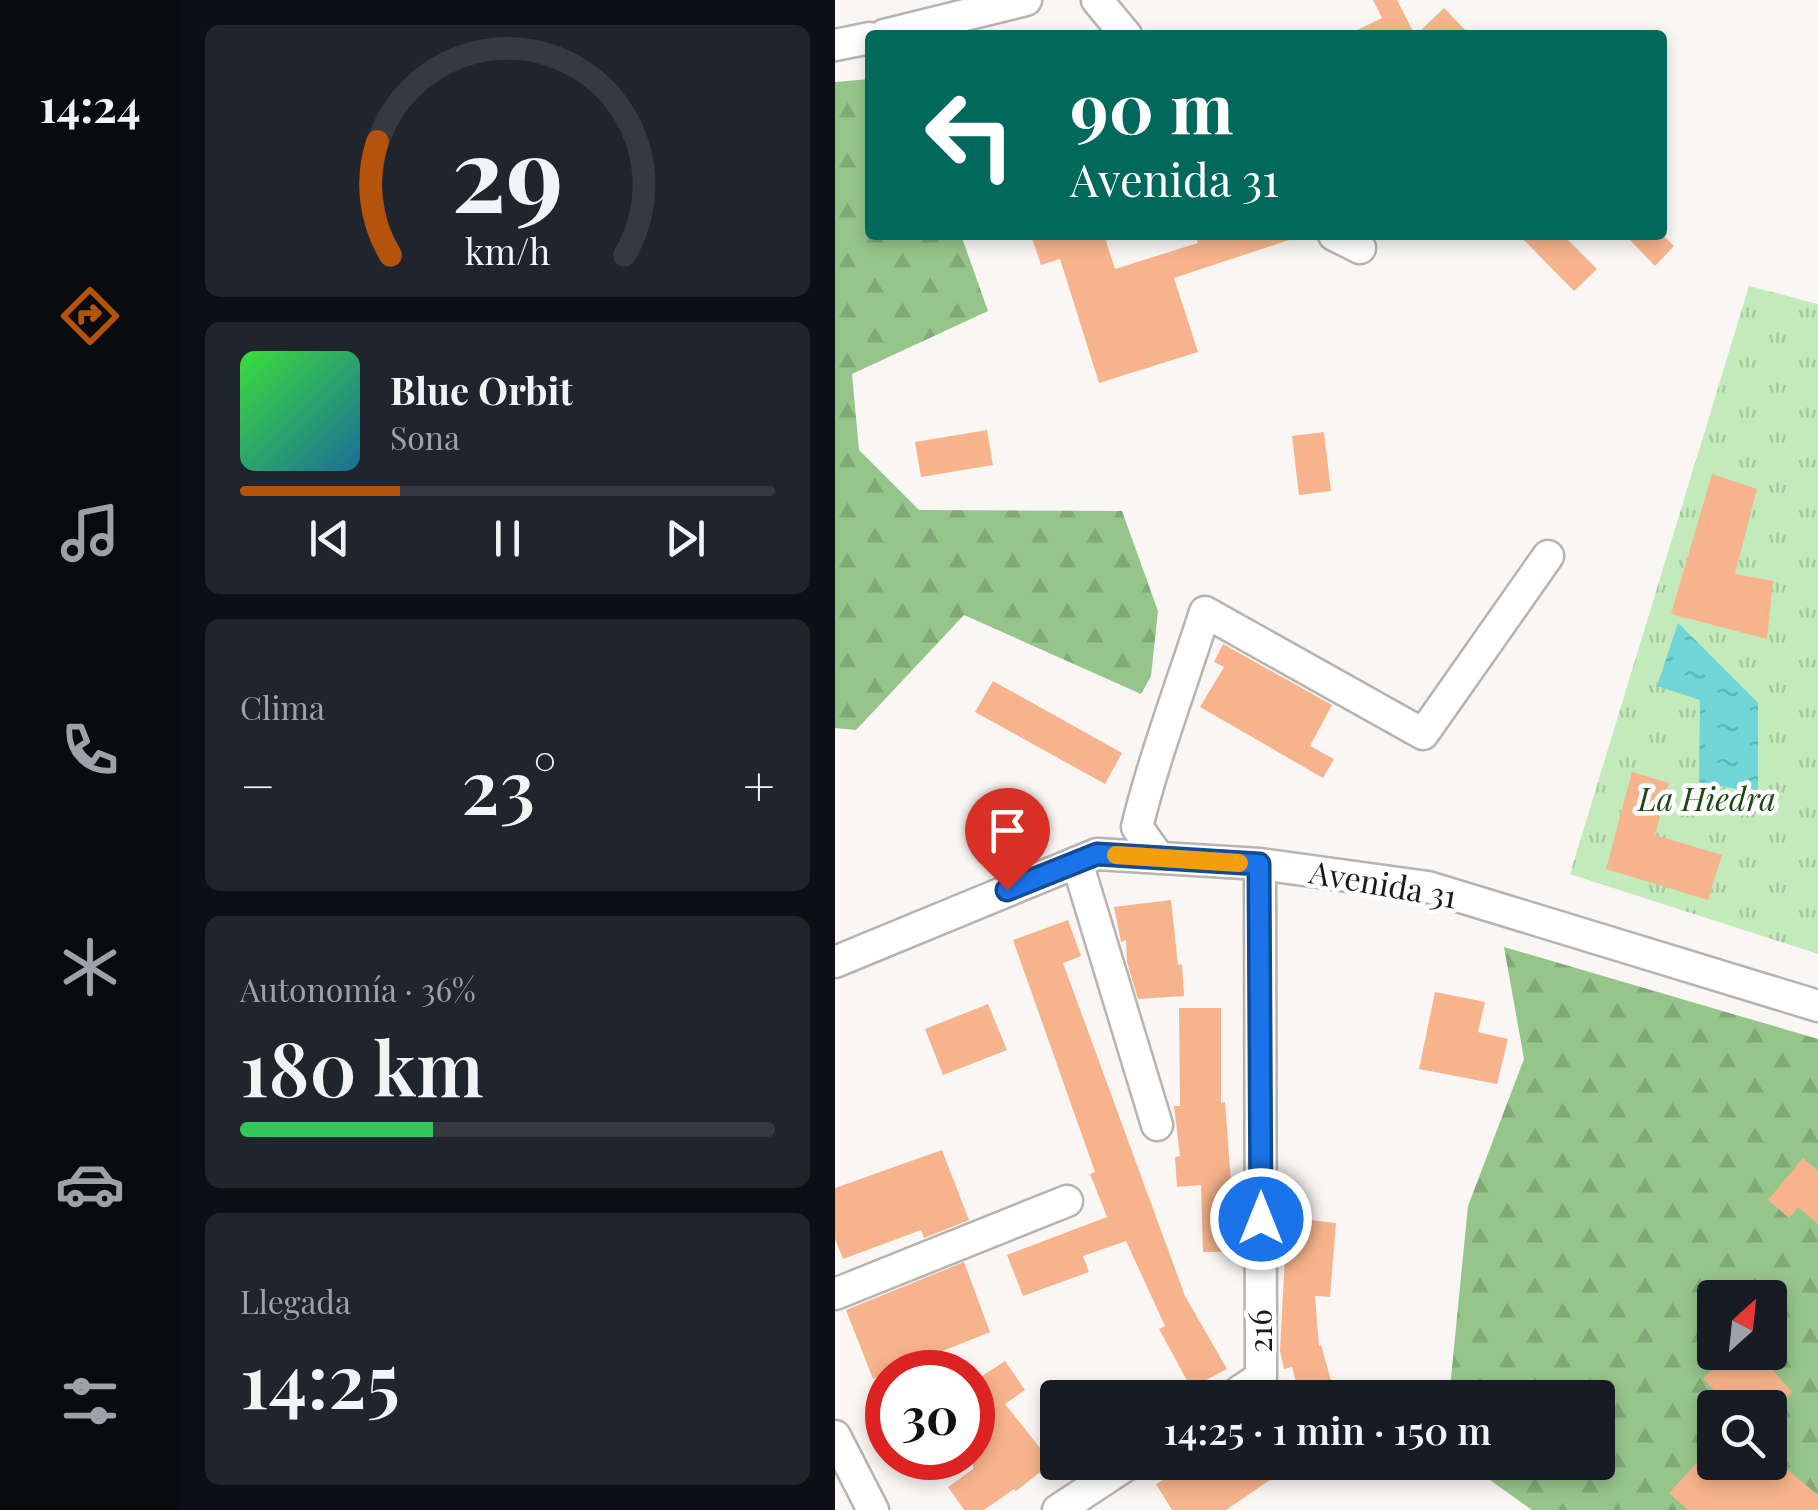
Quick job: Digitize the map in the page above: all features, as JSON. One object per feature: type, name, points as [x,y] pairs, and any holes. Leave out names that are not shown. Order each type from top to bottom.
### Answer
[{"type":"street","points":[[897,30],[951,10],[1026,0]]},
{"type":"street","points":[[1097,0],[1122,30]]},
{"type":"street","points":[[835,45],[865,39]]},
{"type":"street","points":[[1159,858],[1137,827],[1154,757],[1205,612],[1423,734],[1548,556]]},
{"type":"street","name":"Avenida 31","points":[[835,962],[1097,854],[1259,864],[1428,887],[1818,1006]]},
{"type":"street","points":[[1077,862],[1157,1126]]},
{"type":"street","name":"216","points":[[1257,1380],[1261,1377],[1259,864]]},
{"type":"street","points":[[835,1294],[1067,1201]]},
{"type":"street","points":[[835,1436],[873,1510]]},
{"type":"street","points":[[1058,1510],[1104,1480]]},
{"type":"green space","points":[[865,79],[865,240],[963,240],[988,311],[852,374],[859,450],[919,510],[1122,511],[1158,611],[1151,676],[1141,694],[964,615],[856,730],[835,728],[835,82]]},
{"type":"green space","name":"La Hiedra","points":[[1749,286],[1818,304],[1818,954],[1570,874]]},
{"type":"green space","points":[[1504,947],[1818,1039],[1818,1510],[1532,1510],[1490,1480],[1615,1480],[1615,1380],[1451,1380],[1468,1206],[1524,1059]]},
{"type":"water","points":[[1678,623],[1758,703],[1758,793],[1699,782],[1700,700],[1657,686]]},
{"type":"building","points":[[1373,0],[1397,0],[1412,30],[1357,30],[1382,18]]},
{"type":"building","points":[[1444,8],[1465,30],[1421,30]]},
{"type":"building","points":[[1667,239],[1674,246],[1655,266],[1630,240]]},
{"type":"building","points":[[1033,240],[1106,240],[1115,269],[1198,243],[1197,240],[1289,240],[1174,278],[1198,352],[1099,383],[1060,259],[1041,265]]},
{"type":"building","points":[[1524,240],[1568,240],[1597,269],[1574,291]]},
{"type":"building","points":[[987,430],[993,465],[921,477],[915,442]]},
{"type":"building","points":[[1324,432],[1331,491],[1299,495],[1292,436]]},
{"type":"building","points":[[1712,474],[1757,489],[1735,574],[1773,581],[1767,639],[1671,614]]},
{"type":"building","points":[[1223,644],[1332,705],[1310,746],[1334,759],[1323,778],[1200,707],[1224,667],[1214,662]]},
{"type":"building","points":[[993,681],[1122,753],[1105,784],[975,712]]},
{"type":"building","points":[[1632,772],[1669,783],[1655,835],[1722,855],[1708,900],[1606,869]]},
{"type":"building","points":[[1171,900],[1184,996],[1138,999],[1127,962],[1126,940],[1121,942],[1114,907]]},
{"type":"building","points":[[1068,920],[1081,956],[1063,963],[1185,1296],[1227,1369],[1206,1380],[1187,1380],[1159,1329],[1165,1326],[1126,1241],[1083,1256],[1089,1272],[1023,1296],[1007,1255],[1107,1217],[1090,1174],[1095,1172],[1013,940]]},
{"type":"building","points":[[1435,992],[1485,1002],[1478,1032],[1508,1039],[1497,1084],[1419,1069]]},
{"type":"building","points":[[988,1004],[1007,1050],[943,1075],[925,1029]]},
{"type":"building","points":[[1179,1008],[1221,1008],[1221,1103],[1225,1102],[1231,1182],[1232,1252],[1203,1252],[1201,1185],[1177,1187],[1175,1157],[1180,1156],[1174,1106],[1180,1106]]},
{"type":"building","points":[[942,1150],[969,1220],[924,1238],[921,1230],[843,1259],[835,1239],[835,1188]]},
{"type":"building","points":[[1803,1158],[1818,1171],[1818,1224],[1798,1207],[1789,1218],[1768,1200]]},
{"type":"building","points":[[1282,1217],[1336,1223],[1330,1297],[1315,1296],[1319,1346],[1331,1380],[1295,1380],[1292,1367],[1284,1369],[1280,1351],[1285,1256],[1279,1255]]},
{"type":"building","points":[[964,1262],[990,1332],[945,1350],[865,1350],[865,1359],[846,1310]]},
{"type":"building","points":[[1005,1361],[1025,1390],[1005,1404],[1040,1448],[1040,1472],[984,1510],[964,1510],[948,1487],[958,1480],[995,1480],[995,1368]]},
{"type":"building","points":[[1712,1370],[1772,1370],[1792,1392],[1787,1398],[1787,1390],[1714,1390],[1703,1378]]},
{"type":"building","points":[[1697,1463],[1697,1480],[1787,1480],[1787,1469],[1818,1495],[1818,1510],[1688,1510],[1669,1493]]},
{"type":"building","points":[[1163,1480],[1270,1480],[1226,1510],[1172,1510],[1156,1484]]},
{"type":"slow traffic","points":[[1116,855],[1239,863]]},
{"type":"route","points":[[1007,890],[1097,854],[1259,864],[1261,1219]]}]
